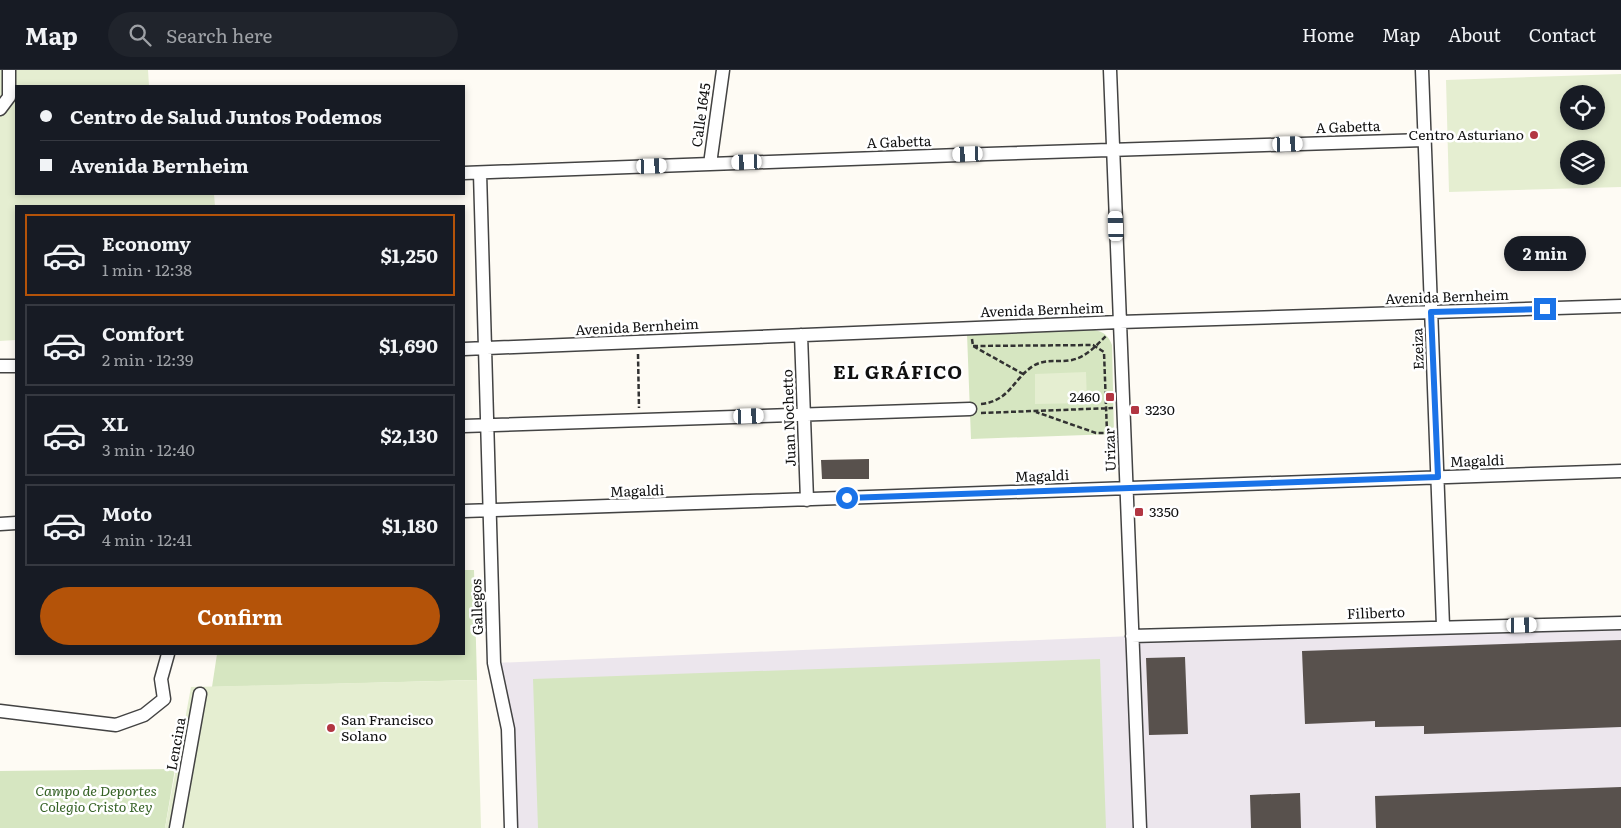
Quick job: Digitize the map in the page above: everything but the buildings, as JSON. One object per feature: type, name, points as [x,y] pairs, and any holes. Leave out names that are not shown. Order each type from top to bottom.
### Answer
[{"type":"street","name":"Calle 1645","points":[[710,164],[723,70]]},
{"type":"street","name":"Urizar","points":[[1110,70],[1140,828]]},
{"type":"street","name":"Ezeiza","points":[[1422,70],[1443,626]]},
{"type":"street","points":[[0,109],[8,97],[10,72]]},
{"type":"street","name":"A Gabetta","points":[[465,174],[1424,140]]},
{"type":"street","name":"Gallegos","points":[[480,173],[494,662],[508,729],[511,828]]},
{"type":"street","name":"Avenida Bernheim","points":[[465,350],[1120,322],[1621,306]]},
{"type":"street","name":"Juan Nochetto","points":[[801,335],[807,500]]},
{"type":"street","points":[[0,366],[15,366]]},
{"type":"street","points":[[465,426],[970,408]]},
{"type":"street","name":"Magaldi","points":[[465,511],[1621,471]]},
{"type":"street","points":[[0,524],[15,523]]},
{"type":"street","name":"Filiberto","points":[[1132,636],[1443,626],[1621,623]]},
{"type":"street","points":[[0,711],[116,725],[144,714],[164,698],[161,680],[168,655]]},
{"type":"street","name":"Lencina","points":[[176,828],[200,694]]},
{"type":"path","points":[[1120,322],[1092,350],[1072,360],[1046,360],[1023,374],[1004,396],[970,408],[976,414],[1124,407]]},
{"type":"path","points":[[638,342],[639,420]]},
{"type":"path","points":[[1023,374],[973,346],[1093,345],[1104,352],[1107,433],[1096,433],[1034,411]]},
{"type":"shaded area","points":[[1621,623],[1621,828],[511,828],[508,729],[494,663],[1132,636]]},
{"type":"green space","points":[[0,70],[148,70],[149,85],[15,85],[15,195],[214,195],[215,205],[15,205],[15,340],[0,341]]},
{"type":"green space","name":"Centro Asturiano","points":[[1621,74],[1621,187],[1449,192],[1446,80]]},
{"type":"green space","points":[[1094,330],[1105,334],[1112,345],[1114,434],[971,439],[967,334]]},
{"type":"green space","points":[[1086,372],[1087,403],[1035,404],[1035,374]]},
{"type":"green space","points":[[465,570],[474,570],[477,680],[212,687],[217,655],[465,655]]},
{"type":"green space","points":[[1100,659],[1106,828],[538,828],[533,679]]},
{"type":"green space","name":"San Francisco Solano","points":[[477,680],[481,828],[165,828],[191,687]]},
{"type":"green space","name":"Campo de Deportes Colegio Cristo Rey","points":[[175,769],[165,828],[0,828],[0,771]]},
{"type":"place","name":"Centro Asturiano","points":[[1534,135]]},
{"type":"place","name":"2460","points":[[1110,397]]},
{"type":"place","name":"3230","points":[[1135,410]]},
{"type":"place","name":"3350","points":[[1139,512]]},
{"type":"place","name":"San Francisco Solano","points":[[331,728]]},
{"type":"district","name":"EL GRÁFICO","points":[[898,372]]},
{"type":"route","points":[[847,498],[1438,477],[1431,312],[1545,309]]}]
